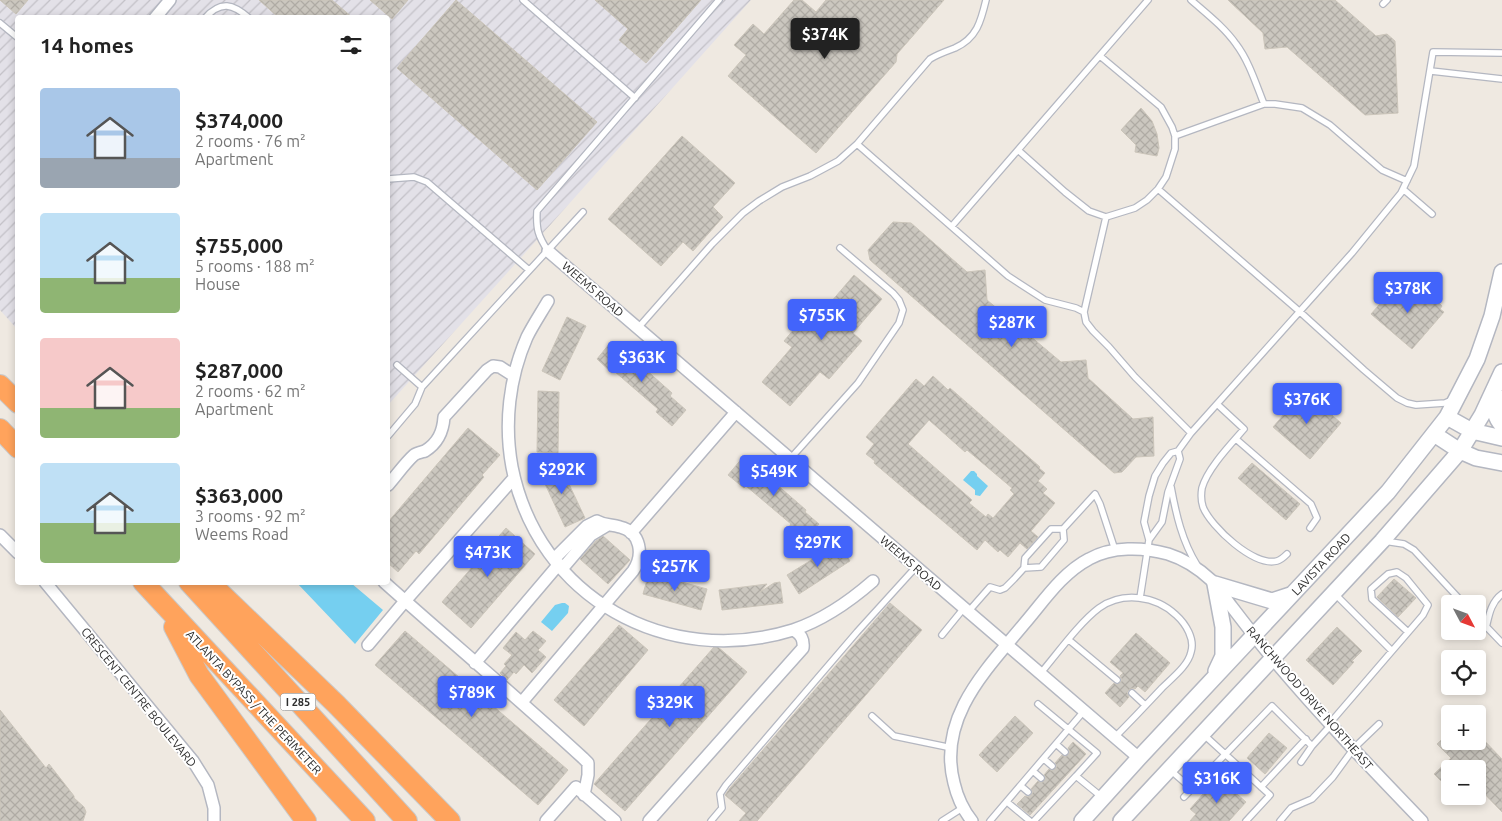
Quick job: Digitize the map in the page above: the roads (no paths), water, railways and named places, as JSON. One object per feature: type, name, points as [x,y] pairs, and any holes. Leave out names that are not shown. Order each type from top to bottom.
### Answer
[{"type":"highway","points":[[0,385],[15,400]]},
{"type":"highway","points":[[0,429],[15,445]]},
{"type":"highway","name":"ATLANTA BYPASS / THE PERIMETER","points":[[146,585],[364,821]]},
{"type":"highway","name":"I 285","points":[[192,585],[407,821]]},
{"type":"highway","points":[[212,585],[336,704],[450,821]]},
{"type":"highway","points":[[160,600],[199,675],[306,821]]},
{"type":"main road","name":"LAVISTA ROAD","points":[[1082,821],[1388,492],[1448,418],[1477,359],[1492,316],[1502,272]]},
{"type":"main road","points":[[1121,821],[1382,541],[1460,451],[1495,389],[1502,372]]},
{"type":"main road","points":[[1495,389],[1494,409],[1497,419],[1502,425]]},
{"type":"main road","points":[[1448,418],[1472,431],[1502,438]]},
{"type":"main road","points":[[1434,434],[1460,451],[1476,458],[1502,463]]},
{"type":"main road","points":[[1213,679],[1223,656],[1223,627],[1215,584],[1272,601],[1294,594]]},
{"type":"street","points":[[158,15],[170,0]]},
{"type":"street","name":"WEEMS ROAD","points":[[548,251],[1139,758]]},
{"type":"street","points":[[548,301],[528,337],[514,376],[510,396],[508,437],[514,478],[528,516],[537,534],[558,564],[575,583],[605,606],[644,626],[683,638],[745,640],[794,630],[823,617],[858,594],[873,581]]},
{"type":"street","points":[[390,484],[415,454],[424,452],[439,438],[443,428],[444,417],[487,370],[493,366],[500,367],[514,376]]},
{"type":"street","points":[[631,533],[736,412]]},
{"type":"street","points":[[368,646],[405,601],[514,478]]},
{"type":"street","points":[[475,663],[558,564],[586,526],[597,522],[606,526],[619,526],[631,533],[639,544],[640,559],[633,571],[522,702]]},
{"type":"street","points":[[0,534],[15,550]]},
{"type":"street","name":"RANCHWOOD DRIVE NORTHEAST","points":[[972,821],[957,794],[951,770],[952,738],[961,709],[975,684],[1057,585],[1072,571],[1089,558],[1114,550],[1148,545],[1196,567],[1215,584],[1272,658],[1422,821]]},
{"type":"street","name":"CRESCENT CENTRE BOULEVARD","points":[[47,585],[193,761],[208,785],[214,808],[214,821]]},
{"type":"street","points":[[387,585],[522,702],[588,763],[584,795]]},
{"type":"street","points":[[649,821],[804,648],[804,641],[800,634],[794,630]]},
{"type":"street","points":[[546,821],[576,788],[615,821]]},
{"type":"lane","points":[[523,0],[635,98]]},
{"type":"lane","points":[[548,251],[540,239],[536,227],[537,211],[719,0]]},
{"type":"lane","points":[[638,328],[712,244],[759,201],[782,187],[810,176],[838,161],[857,144],[930,59],[958,47],[970,37],[980,23],[986,0]]},
{"type":"lane","points":[[952,226],[1148,0]]},
{"type":"lane","points":[[1191,0],[1215,21],[1237,45],[1250,68],[1264,104]]},
{"type":"lane","points":[[208,15],[213,9],[222,6],[233,6],[245,15]]},
{"type":"lane","points":[[0,23],[15,36]]},
{"type":"lane","points":[[1140,598],[1148,545],[1144,522],[1155,476],[1162,463],[1171,453],[1178,451],[1191,433],[1352,253],[1403,189],[1414,166],[1433,52],[1502,53]]},
{"type":"lane","points":[[1018,150],[1089,211],[1106,217],[1135,208],[1147,200],[1158,188],[1166,177],[1175,149],[1175,136],[1172,127],[1161,107],[1100,56]]},
{"type":"lane","points":[[1430,71],[1502,79]]},
{"type":"lane","points":[[1175,136],[1264,104],[1302,108],[1330,125],[1382,170],[1407,181]]},
{"type":"lane","points":[[857,144],[1008,276],[1045,300],[1084,312]]},
{"type":"lane","points":[[390,179],[414,177],[427,182],[529,270]]},
{"type":"lane","points":[[1158,188],[1396,398],[1416,405],[1445,403],[1458,396]]},
{"type":"lane","points":[[1403,189],[1432,214]]},
{"type":"lane","points":[[390,434],[415,404],[422,387],[584,212]]},
{"type":"lane","points":[[1106,217],[1084,312],[1086,322],[1135,378],[1191,433]]},
{"type":"lane","points":[[790,459],[858,383],[899,323],[903,310],[900,300],[893,293],[840,248]]},
{"type":"lane","points":[[397,365],[422,387]]},
{"type":"lane","points":[[1217,404],[1244,428],[1208,475],[1202,489],[1201,500],[1204,508],[1219,529],[1238,546],[1257,558],[1270,561],[1279,560],[1287,554]]},
{"type":"lane","points":[[1236,439],[1311,504],[1317,518],[1310,528]]},
{"type":"lane","points":[[1148,545],[1162,522],[1170,484],[1180,459],[1178,451]]},
{"type":"lane","points":[[1170,484],[1179,527],[1192,558],[1203,573]]},
{"type":"lane","points":[[942,635],[990,587],[1000,590],[1005,588],[1024,568],[1025,558],[1051,530],[1063,529],[1095,494],[1100,504],[1114,550]]},
{"type":"lane","points":[[1024,568],[1041,566],[1064,540],[1063,529]]},
{"type":"lane","points":[[1382,541],[1404,544],[1414,550],[1456,595]]},
{"type":"lane","points":[[712,821],[722,808],[720,794],[726,785],[857,632],[916,567]]},
{"type":"lane","points":[[1301,762],[1312,746],[1423,615],[1428,605],[1406,578],[1397,572],[1388,574],[1372,589],[1372,599],[1408,632]]},
{"type":"lane","points":[[1334,593],[1392,651]]},
{"type":"lane","points":[[1502,594],[1489,611],[1486,628],[1502,643]]},
{"type":"lane","points":[[1040,674],[1100,608],[1130,597],[1161,603],[1170,609],[1181,619],[1188,630],[1192,642],[1191,652],[1187,660],[1115,737]]},
{"type":"lane","points":[[1069,640],[1117,680]]},
{"type":"lane","points":[[1132,693],[1146,705]]},
{"type":"lane","points":[[1034,821],[1043,806],[1056,792],[1070,782],[1097,753],[1038,704]]},
{"type":"lane","points":[[1184,797],[1272,706],[1312,746]]},
{"type":"lane","points":[[990,821],[1084,711]]},
{"type":"lane","points":[[872,716],[894,736],[952,748]]},
{"type":"lane","points":[[1280,821],[1291,808],[1312,799],[1354,748],[1379,724]]},
{"type":"lane","points":[[1202,734],[1270,795],[1246,821]]},
{"type":"lane","points":[[1261,787],[1306,739]]},
{"type":"lane","points":[[1056,744],[1065,752]]},
{"type":"lane","points":[[1044,759],[1052,766]]},
{"type":"lane","points":[[1078,763],[1083,768]]},
{"type":"lane","points":[[1169,770],[1192,789]]},
{"type":"lane","points":[[1033,771],[1041,778]]},
{"type":"lane","points":[[1076,776],[1103,798]]},
{"type":"lane","points":[[1065,778],[1070,782]]},
{"type":"lane","points":[[1021,786],[1028,792]]},
{"type":"lane","points":[[1007,802],[1030,821]]},
{"type":"lane","points":[[942,821],[964,807]]},
{"type":"water","points":[[971,471],[974,471],[988,486],[980,496],[975,495],[975,490],[963,480]]},
{"type":"water","points":[[299,585],[353,585],[383,610],[355,644]]},
{"type":"water","points":[[562,603],[569,606],[568,613],[552,631],[541,622],[555,605]]}]
